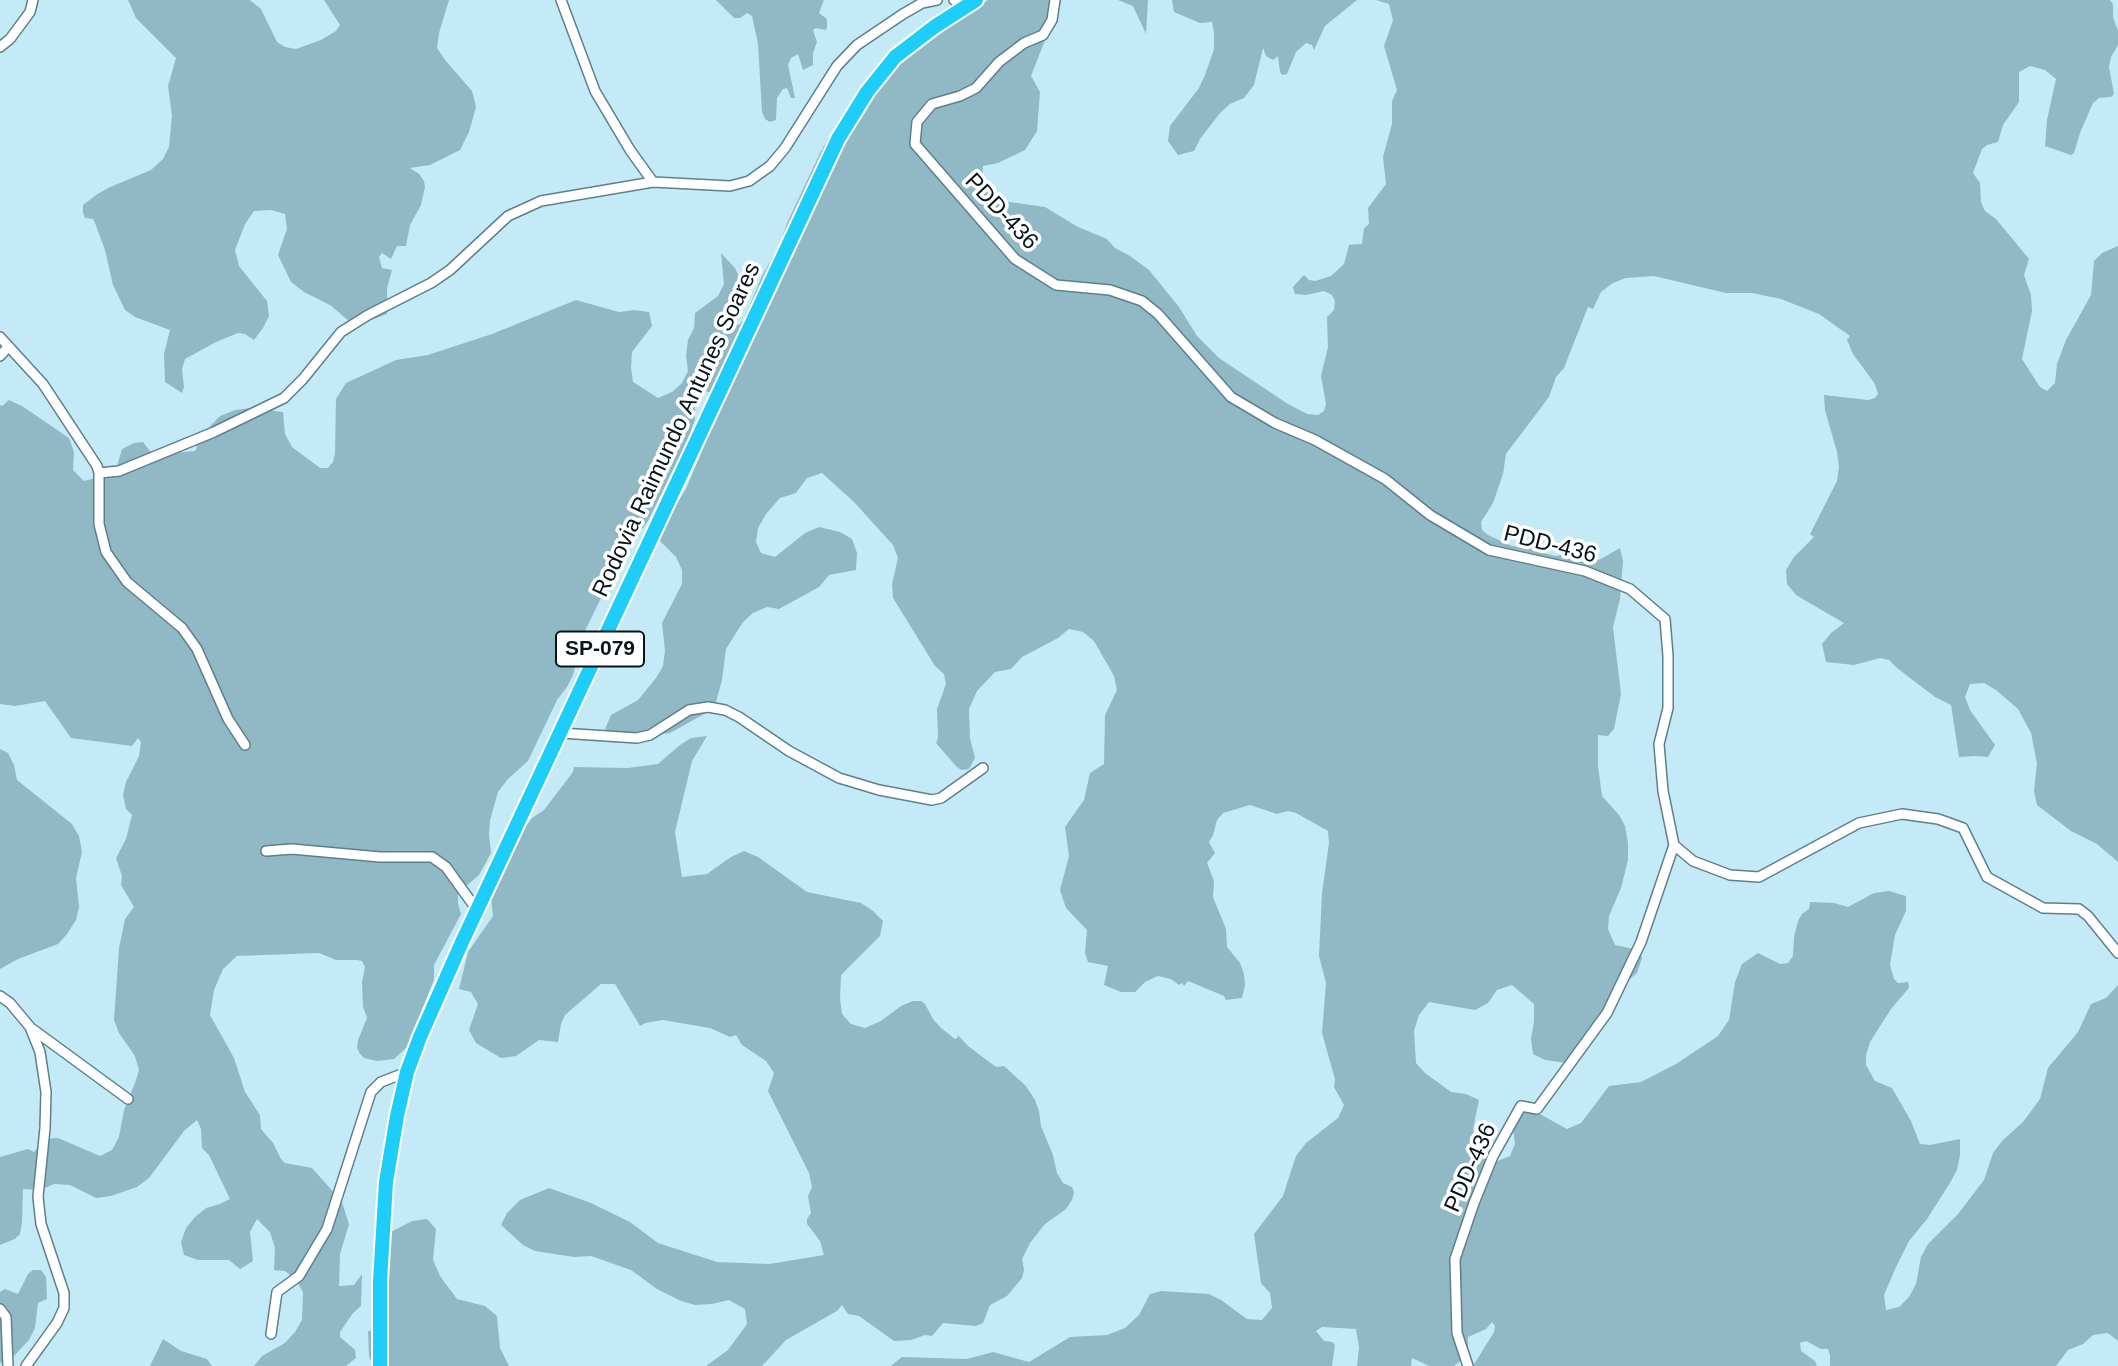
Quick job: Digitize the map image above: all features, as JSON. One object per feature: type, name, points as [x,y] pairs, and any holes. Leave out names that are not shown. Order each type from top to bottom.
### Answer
[{"type":"highway","name":"Rodovia Raimundo Antunes Soares","points":[[380,1366],[380,1292],[390,1149],[407,1072],[420,1037],[838,139],[867,92],[895,57],[973,1]]},
{"type":"street","points":[[0,47],[10,39],[30,12],[33,0]]},
{"type":"street","points":[[561,0],[595,91],[629,150],[653,182]]},
{"type":"street","points":[[99,473],[119,471],[214,432],[284,398],[341,332],[368,314],[431,283],[450,270],[509,216],[541,201],[653,182],[730,186],[749,181],[770,166],[785,148],[837,66],[857,45],[903,13],[922,3],[937,0]]},
{"type":"street","points":[[954,0],[973,1]]},
{"type":"street","name":"PDD-436","points":[[1055,0],[1052,20],[1043,35],[1024,43],[999,62],[976,88],[932,104],[917,122],[915,144],[1015,259],[1056,285],[1110,290],[1142,301],[1158,314],[1231,397],[1275,423],[1315,440],[1385,479],[1430,515],[1489,550],[1585,571],[1630,589],[1665,619],[1668,708],[1659,744],[1662,790],[1674,845],[1641,942],[1606,1013],[1537,1109],[1521,1106],[1493,1156],[1479,1191],[1455,1259],[1457,1333],[1468,1366]]},
{"type":"street","points":[[0,337],[43,384],[99,473],[100,524],[106,552],[127,582],[182,628],[197,649],[228,719],[245,746]]},
{"type":"street","points":[[0,356],[8,348]]},
{"type":"street","points":[[561,733],[637,738],[650,735],[689,710],[708,707],[732,713],[789,751],[839,778],[879,790],[932,800],[940,798],[983,768]]},
{"type":"street","points":[[1674,845],[1693,861],[1730,875],[1759,877],[1859,823],[1902,814],[1938,819],[1963,828],[1987,877],[2043,908],[2080,909],[2118,953]]},
{"type":"street","points":[[266,851],[292,849],[380,857],[432,858],[446,867],[477,910]]},
{"type":"street","points":[[0,996],[10,1003],[30,1027],[128,1099]]},
{"type":"street","points":[[26,1366],[57,1323],[64,1308],[64,1293],[41,1224],[37,1197],[46,1128],[46,1092],[40,1052],[30,1027]]},
{"type":"street","points":[[271,1334],[277,1292],[299,1276],[327,1229],[371,1092],[391,1077],[407,1072]]},
{"type":"street","points":[[0,1309],[6,1317],[8,1366]]},
{"type":"shaded area","points":[[128,0],[250,0],[261,9],[277,42],[296,49],[321,40],[336,31],[340,25],[324,0],[449,0],[437,48],[472,91],[476,107],[469,132],[460,150],[430,165],[410,168],[419,174],[425,187],[421,205],[410,225],[406,246],[397,246],[391,259],[382,253],[379,257],[382,268],[392,270],[387,288],[387,314],[368,321],[350,322],[330,305],[291,282],[278,255],[287,229],[285,214],[271,210],[254,211],[245,224],[235,250],[239,266],[267,301],[269,316],[263,328],[254,340],[238,333],[185,359],[182,369],[182,393],[165,382],[164,354],[170,330],[135,317],[125,310],[113,285],[95,223],[93,219],[85,218],[83,213],[83,205],[96,195],[151,170],[163,159],[169,147],[172,116],[168,86],[176,58],[136,18]]},
{"type":"shaded area","points":[[716,0],[824,0],[819,13],[827,19],[827,27],[826,30],[813,30],[817,42],[813,65],[803,70],[798,54],[791,58],[788,65],[795,98],[791,98],[787,88],[783,89],[777,98],[776,120],[770,122],[762,112],[758,44],[752,16],[747,13],[740,18],[734,18]]},
{"type":"shaded area","points":[[988,0],[1053,0],[1056,12],[1031,76],[1040,92],[1037,131],[1025,150],[998,163],[983,166],[982,181],[989,193],[1003,201],[1045,207],[1078,227],[1107,239],[1115,248],[1149,270],[1179,307],[1197,336],[1219,358],[1288,404],[1307,414],[1318,415],[1324,411],[1326,404],[1321,376],[1328,347],[1327,317],[1334,310],[1335,301],[1332,295],[1324,291],[1306,295],[1295,294],[1293,287],[1304,275],[1315,281],[1331,276],[1344,264],[1349,245],[1362,244],[1364,228],[1369,224],[1368,208],[1386,184],[1383,157],[1392,124],[1392,101],[1397,90],[1384,46],[1393,20],[1389,4],[1376,0],[2110,0],[2118,31],[2118,45],[2109,67],[2114,94],[2111,97],[2099,98],[2093,103],[2074,153],[2071,155],[2045,146],[2047,120],[2056,79],[2045,70],[2030,66],[2019,72],[2019,102],[2003,125],[1998,142],[1982,149],[1973,173],[1980,183],[1981,202],[1985,211],[1996,219],[2029,259],[2024,275],[2031,295],[2032,311],[2022,359],[2040,387],[2047,391],[2055,383],[2057,364],[2066,340],[2091,295],[2094,261],[2102,253],[2118,246],[2118,862],[2097,844],[2071,831],[2037,805],[2034,791],[2037,763],[2031,733],[2018,709],[1996,690],[1984,683],[1970,684],[1965,697],[1970,710],[1995,745],[1988,757],[1959,757],[1951,705],[1935,697],[1889,660],[1880,658],[1854,665],[1826,662],[1822,644],[1844,623],[1796,595],[1787,584],[1786,570],[1794,557],[1814,537],[1810,534],[1837,481],[1837,452],[1825,410],[1824,395],[1868,400],[1878,394],[1875,384],[1853,354],[1847,340],[1850,336],[1819,314],[1781,299],[1752,293],[1726,293],[1654,276],[1626,278],[1601,292],[1593,309],[1588,307],[1564,368],[1556,377],[1549,397],[1506,454],[1503,474],[1493,503],[1481,522],[1482,530],[1488,535],[1512,546],[1540,548],[1544,553],[1555,556],[1576,550],[1599,560],[1620,548],[1623,561],[1620,599],[1613,627],[1621,694],[1614,729],[1608,736],[1598,735],[1598,766],[1602,796],[1619,815],[1625,826],[1628,843],[1628,860],[1621,888],[1609,916],[1608,929],[1615,945],[1639,950],[1642,958],[1637,973],[1625,983],[1615,1006],[1602,1021],[1575,1064],[1545,1060],[1533,1054],[1531,1039],[1534,1004],[1512,985],[1497,990],[1488,1003],[1475,1010],[1429,1002],[1419,1015],[1414,1031],[1416,1063],[1425,1073],[1451,1092],[1466,1094],[1479,1100],[1473,1129],[1475,1144],[1483,1156],[1495,1162],[1510,1156],[1515,1144],[1513,1129],[1519,1117],[1529,1108],[1567,1129],[1581,1123],[1609,1086],[1641,1082],[1676,1064],[1718,1036],[1729,1020],[1735,982],[1742,964],[1758,953],[1780,964],[1788,963],[1793,956],[1798,921],[1809,909],[1810,902],[1834,903],[1848,907],[1874,893],[1889,891],[1906,896],[1906,911],[1895,935],[1890,965],[1894,979],[1898,983],[1908,982],[1909,988],[1891,1009],[1870,1042],[1866,1065],[1875,1081],[1892,1088],[1911,1121],[1920,1144],[1930,1145],[1960,1139],[1960,1155],[1957,1170],[1950,1183],[1909,1241],[1896,1267],[1884,1295],[1886,1310],[1899,1307],[1909,1297],[1916,1284],[1921,1257],[1928,1244],[1958,1214],[1984,1180],[1993,1153],[2023,1122],[2040,1099],[2048,1068],[2078,1032],[2091,1004],[2106,998],[2118,985],[2118,1341],[2108,1333],[2093,1335],[2083,1344],[2068,1350],[2056,1366],[1830,1366],[1828,1349],[1821,1349],[1806,1341],[1800,1343],[1801,1351],[1815,1361],[1817,1366],[1473,1366],[1494,1332],[1495,1326],[1492,1322],[1486,1329],[1468,1337],[1464,1358],[1454,1366],[1429,1366],[1412,1358],[1411,1366],[1357,1366],[1359,1347],[1356,1329],[1322,1327],[1316,1331],[1324,1341],[1335,1345],[1332,1366],[891,1366],[902,1357],[967,1359],[993,1352],[1029,1362],[1070,1337],[1107,1335],[1125,1328],[1139,1315],[1150,1294],[1161,1291],[1209,1294],[1247,1319],[1262,1320],[1272,1308],[1270,1293],[1261,1283],[1254,1234],[1283,1196],[1296,1156],[1306,1143],[1338,1118],[1344,1105],[1334,1087],[1335,1079],[1322,1033],[1326,983],[1319,956],[1328,831],[1296,813],[1288,811],[1277,814],[1250,805],[1223,813],[1217,820],[1209,842],[1215,853],[1207,863],[1214,881],[1213,897],[1226,929],[1227,947],[1240,963],[1244,974],[1242,998],[1226,1000],[1224,996],[1188,981],[1184,986],[1158,976],[1145,982],[1135,992],[1121,992],[1104,985],[1108,966],[1088,962],[1085,953],[1087,930],[1066,908],[1060,890],[1069,856],[1065,827],[1084,800],[1090,773],[1104,764],[1105,715],[1117,690],[1114,676],[1094,641],[1083,632],[1069,629],[1058,638],[1022,657],[1011,669],[995,672],[977,691],[969,709],[970,738],[975,758],[969,769],[961,770],[936,743],[937,709],[946,684],[944,674],[935,666],[893,598],[892,584],[898,558],[893,545],[854,502],[822,473],[807,478],[796,493],[780,498],[758,528],[756,542],[761,553],[775,557],[805,533],[819,527],[840,532],[852,539],[857,553],[856,570],[829,575],[819,587],[779,609],[767,607],[753,613],[743,622],[726,649],[722,680],[713,713],[706,713],[670,733],[614,740],[605,729],[611,715],[638,700],[663,666],[665,651],[662,623],[682,584],[682,570],[676,557],[659,540],[661,527],[686,489],[707,439],[716,396],[704,390],[695,402],[695,419],[682,459],[672,472],[648,521],[629,547],[612,584],[602,596],[584,633],[573,675],[567,687],[557,700],[528,761],[498,792],[490,820],[491,853],[479,875],[458,893],[461,914],[434,965],[434,980],[406,1048],[394,1059],[377,1061],[364,1058],[360,1054],[357,1048],[358,1040],[367,1018],[363,1007],[362,982],[365,967],[362,961],[336,960],[319,953],[237,956],[223,969],[214,990],[210,1015],[234,1058],[245,1092],[260,1115],[261,1129],[285,1163],[312,1168],[336,1195],[340,1196],[349,1224],[340,1254],[339,1286],[354,1285],[362,1274],[361,1306],[340,1332],[340,1337],[355,1350],[356,1358],[346,1366],[254,1366],[262,1356],[285,1343],[295,1332],[302,1320],[303,1292],[296,1280],[285,1271],[274,1270],[275,1248],[270,1232],[257,1219],[250,1232],[253,1261],[240,1269],[229,1260],[198,1260],[184,1255],[181,1242],[186,1228],[195,1217],[206,1208],[230,1199],[209,1155],[202,1148],[201,1129],[197,1120],[184,1131],[149,1178],[137,1187],[96,1198],[70,1185],[54,1184],[41,1190],[23,1189],[20,1234],[0,1245],[0,1157],[28,1149],[34,1152],[44,1139],[58,1138],[100,1156],[112,1150],[119,1137],[124,1110],[139,1070],[135,1056],[119,1033],[114,1020],[119,948],[125,919],[134,907],[121,885],[122,876],[116,858],[126,839],[132,815],[126,809],[123,795],[126,782],[139,756],[141,742],[138,738],[132,746],[71,738],[45,701],[15,706],[0,704],[0,405],[9,400],[22,406],[69,438],[74,452],[73,470],[84,481],[110,474],[117,466],[122,449],[134,443],[143,442],[153,455],[195,451],[195,442],[220,416],[250,408],[283,412],[285,434],[292,447],[320,468],[328,468],[335,454],[336,399],[346,383],[396,360],[428,355],[492,334],[576,300],[619,312],[649,312],[652,326],[632,352],[631,368],[633,382],[658,398],[672,392],[682,383],[688,371],[686,356],[695,313],[718,296],[724,284],[721,253],[735,268],[743,285],[743,302],[733,323],[739,325],[780,244],[821,151],[836,126],[883,71],[912,46],[926,44]]},
{"type":"shaded area","points":[[1118,0],[1148,0],[1146,34],[1133,6]]},
{"type":"shaded area","points":[[1172,0],[1357,0],[1325,26],[1314,50],[1312,45],[1306,43],[1296,52],[1287,74],[1282,75],[1280,72],[1278,56],[1273,60],[1266,56],[1263,48],[1254,85],[1244,98],[1230,104],[1220,113],[1194,151],[1178,155],[1168,141],[1170,126],[1199,88],[1214,49],[1214,32],[1212,22],[1200,23],[1174,12]]},
{"type":"shaded area","points":[[707,736],[692,761],[675,832],[682,877],[707,874],[744,851],[758,857],[807,892],[861,903],[883,921],[880,936],[841,975],[842,1014],[851,1024],[865,1028],[881,1021],[901,1006],[921,1001],[941,1028],[955,1039],[957,1034],[996,1067],[1004,1066],[1026,1086],[1035,1100],[1057,1173],[1063,1183],[1072,1187],[1074,1192],[1066,1209],[1045,1224],[1030,1243],[1022,1259],[1022,1278],[1007,1296],[990,1305],[983,1323],[976,1326],[943,1323],[932,1336],[894,1341],[859,1316],[848,1314],[842,1305],[837,1311],[786,1340],[762,1366],[706,1366],[728,1350],[747,1324],[745,1309],[729,1300],[695,1305],[681,1301],[657,1289],[631,1270],[591,1256],[574,1257],[535,1251],[523,1245],[501,1225],[507,1213],[520,1200],[549,1188],[591,1203],[630,1222],[658,1243],[717,1262],[769,1264],[824,1255],[820,1241],[807,1224],[811,1213],[808,1196],[812,1187],[809,1173],[768,1091],[774,1073],[766,1061],[742,1045],[736,1035],[730,1037],[710,1028],[663,1020],[640,1026],[615,984],[601,984],[565,1015],[558,1042],[539,1040],[516,1056],[501,1058],[476,1043],[469,1030],[478,1004],[471,992],[459,989],[468,952],[493,916],[490,890],[504,855],[532,818],[544,810],[574,767],[628,768],[658,764],[691,738]]},
{"type":"shaded area","points":[[0,749],[8,753],[17,780],[72,824],[79,836],[82,852],[76,878],[79,907],[76,920],[67,934],[58,944],[0,969]]},
{"type":"shaded area","points":[[427,1219],[436,1229],[433,1260],[440,1276],[457,1299],[485,1306],[497,1316],[500,1348],[509,1366],[377,1366],[372,1363],[369,1356],[368,1331],[376,1331],[385,1320],[388,1306],[384,1279],[387,1234],[412,1221]]},
{"type":"shaded area","points":[[33,1270],[41,1270],[46,1277],[47,1299],[38,1303],[35,1328],[29,1340],[15,1355],[0,1363],[0,1292],[5,1289],[18,1294],[28,1274]]},
{"type":"shaded area","points":[[163,1339],[181,1351],[207,1359],[212,1366],[150,1366]]}]
